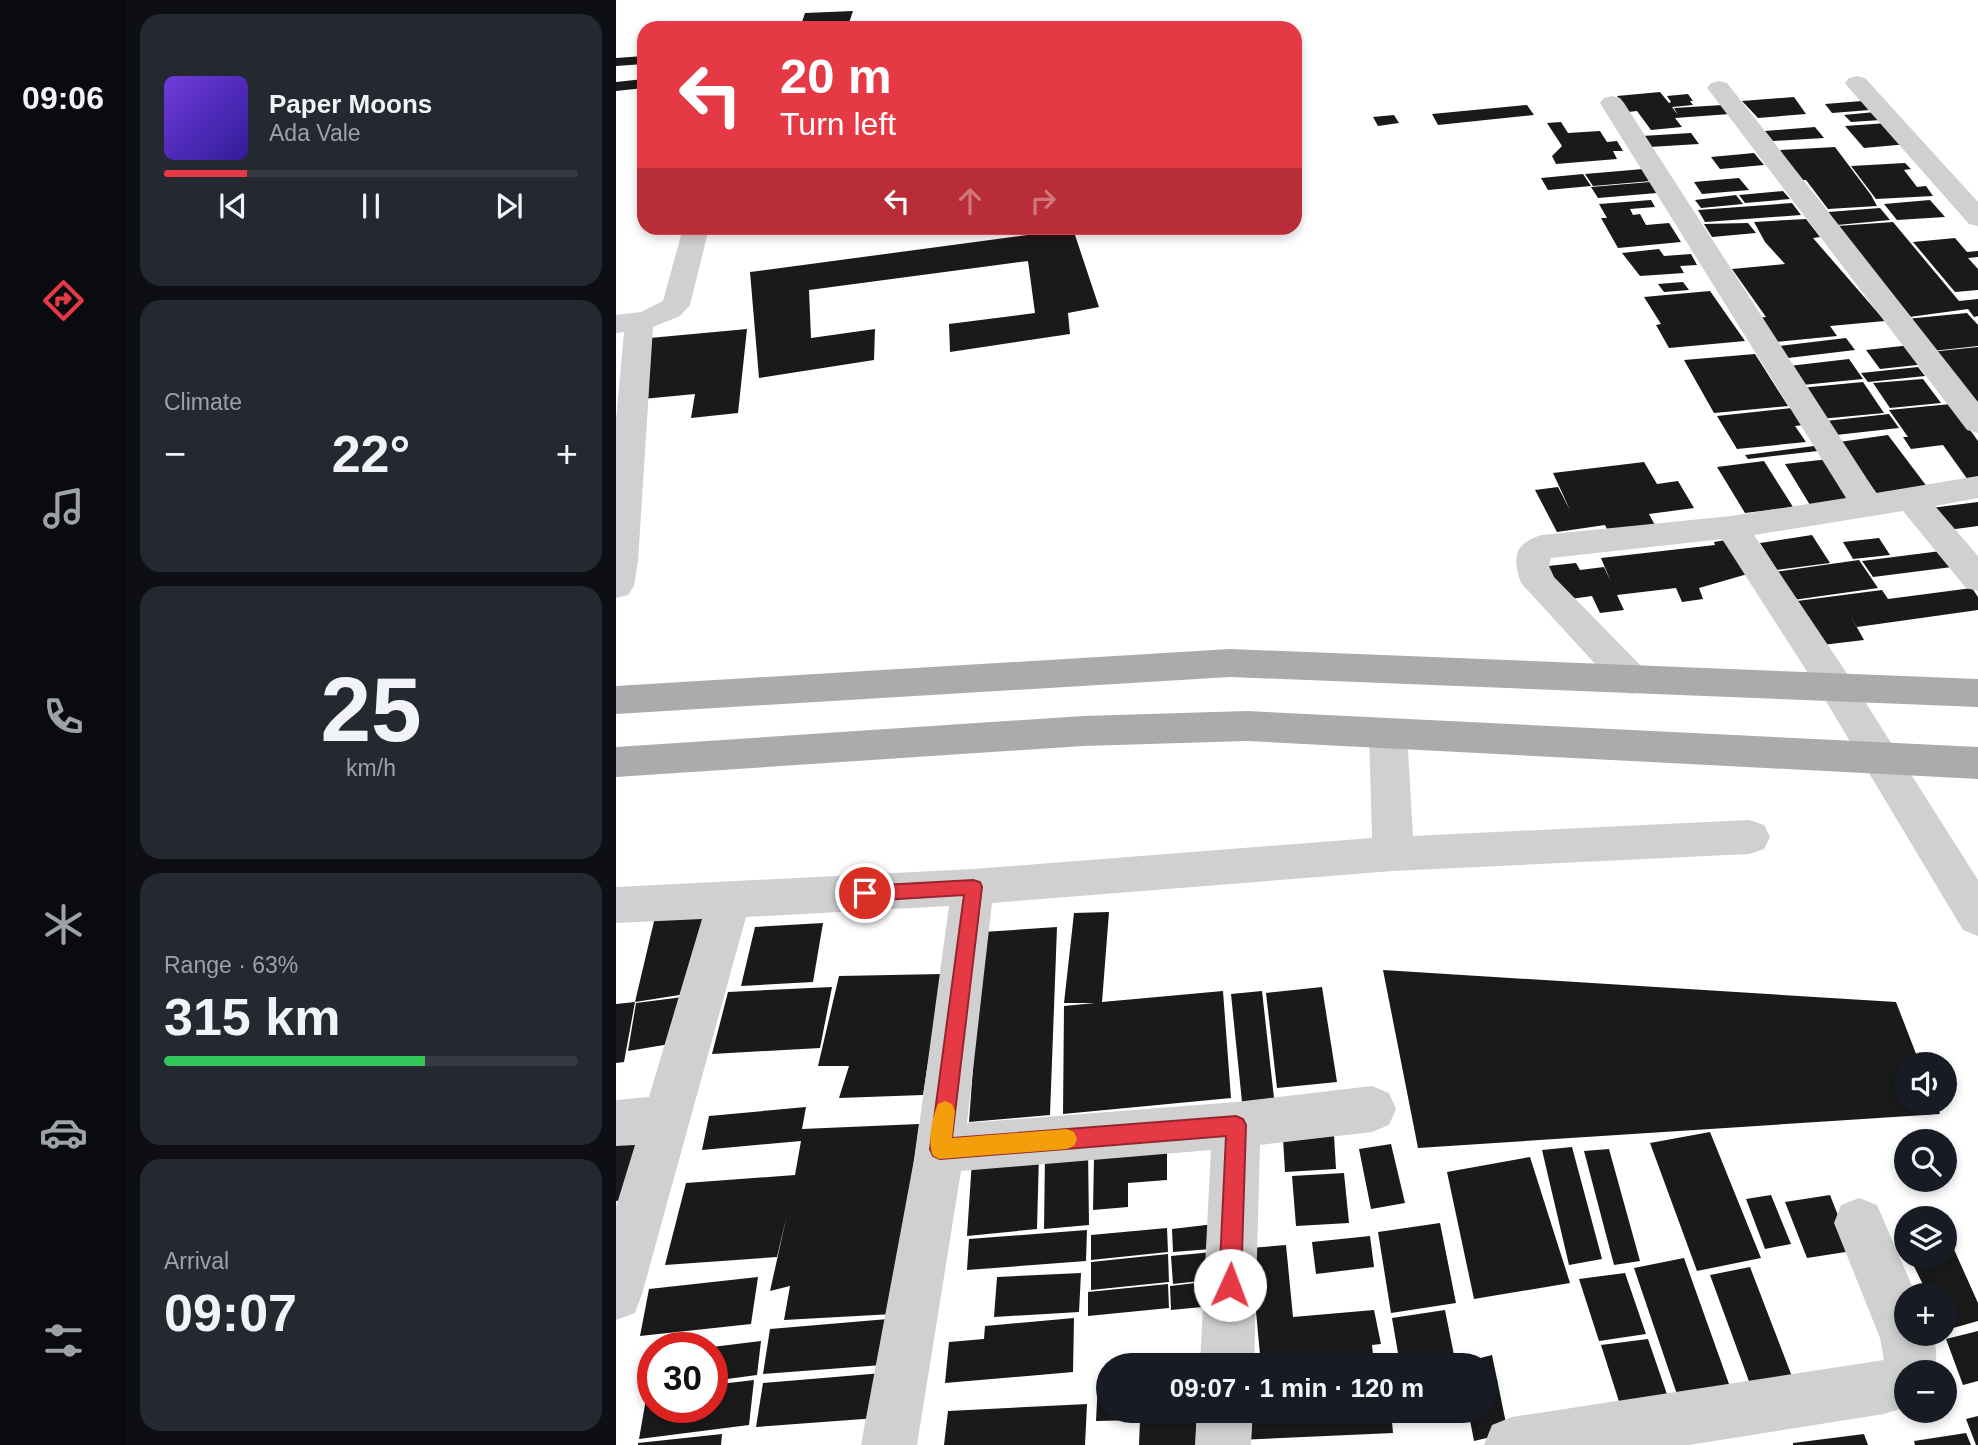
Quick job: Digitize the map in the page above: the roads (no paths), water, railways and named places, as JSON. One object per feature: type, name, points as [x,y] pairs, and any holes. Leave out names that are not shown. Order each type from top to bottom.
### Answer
[{"type":"main road","points":[[616,700],[1230,663],[1978,693]]},
{"type":"main road","points":[[616,762],[1083,730],[1247,726],[1978,763]]},
{"type":"street","points":[[1857,83],[1978,219]]},
{"type":"street","points":[[1719,88],[1978,423]]},
{"type":"street","points":[[1612,103],[1867,505]]},
{"type":"street","points":[[616,586],[621,561],[628,323],[668,312],[676,305],[694,235]]},
{"type":"street","points":[[1632,680],[1539,583],[1532,566],[1534,554],[1542,547],[1731,527],[1978,487]]},
{"type":"street","points":[[1911,499],[1978,579]]},
{"type":"street","points":[[1731,527],[1837,688],[1879,759],[1973,900]]},
{"type":"street","points":[[1388,733],[1393,855]]},
{"type":"street","points":[[616,905],[973,887],[1393,855],[1749,837]]},
{"type":"street","points":[[889,1445],[940,1149],[973,887]]},
{"type":"street","points":[[616,1294],[729,901]]},
{"type":"street","points":[[940,1149],[1236,1125],[1372,1109]]},
{"type":"street","points":[[616,1123],[667,1119]]},
{"type":"street","points":[[1227,1353],[1236,1125]]},
{"type":"street","points":[[1859,1223],[1907,1338],[1911,1360]]},
{"type":"street","points":[[1512,1445],[1894,1384]]},
{"type":"street","points":[[1223,1445],[1224,1423]]}]
